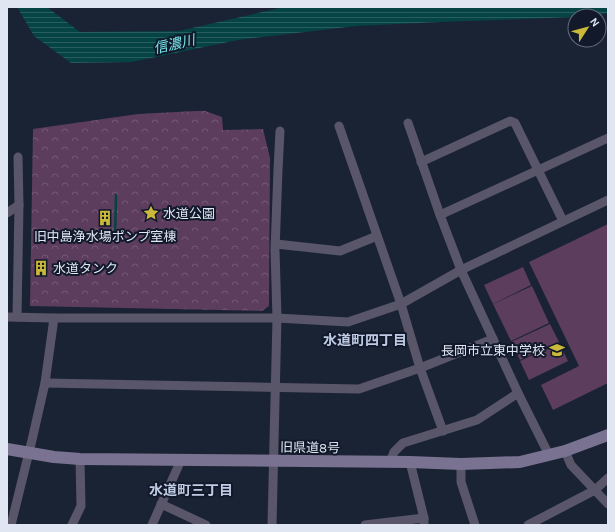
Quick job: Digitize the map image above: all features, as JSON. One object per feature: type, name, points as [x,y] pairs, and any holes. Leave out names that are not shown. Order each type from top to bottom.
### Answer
[{"type":"street","points":[[421,162],[510,121],[515,123],[563,221]]},
{"type":"street","points":[[408,123],[461,270],[549,455]]},
{"type":"street","points":[[339,126],[401,304],[420,368],[442,431]]},
{"type":"street","points":[[272,525],[277,318],[276,244],[280,131]]},
{"type":"street","points":[[440,215],[608,138]]},
{"type":"street","points":[[17,317],[19,205],[18,157]]},
{"type":"street","points":[[7,316],[54,318],[277,318],[348,322],[401,304],[461,270],[608,200]]},
{"type":"street","points":[[7,213],[19,205]]},
{"type":"street","points":[[276,244],[340,251],[377,236]]},
{"type":"street","points":[[10,525],[45,383],[54,318]]},
{"type":"street","points":[[45,383],[359,389],[420,368],[493,339]]},
{"type":"street","points":[[390,462],[394,452],[403,443],[477,420],[518,392]]},
{"type":"street","name":"旧県道8号","points":[[7,449],[54,457],[80,459],[274,460],[461,464],[520,462],[565,451],[608,434]]},
{"type":"street","points":[[565,451],[571,465],[608,504]]},
{"type":"street","points":[[72,525],[81,506],[80,459]]},
{"type":"street","points":[[152,525],[181,460]]},
{"type":"street","points":[[365,525],[424,522],[410,462]]},
{"type":"street","points":[[461,464],[461,482],[475,525]]},
{"type":"street","points":[[528,525],[595,490],[608,478]]},
{"type":"street","points":[[161,504],[206,525]]},
{"type":"green space","name":"水道公園","points":[[205,111],[222,117],[223,130],[263,129],[270,158],[269,306],[262,311],[30,306],[33,129],[138,114]]},
{"type":"green space","points":[[608,224],[608,383],[553,410],[541,385],[579,366],[529,262]]},
{"type":"green space","points":[[523,267],[531,285],[493,304],[484,285]]},
{"type":"green space","points":[[532,286],[549,323],[511,341],[493,304]]},
{"type":"green space","points":[[550,324],[559,342],[520,360],[511,342]]},
{"type":"green space","points":[[559,343],[568,361],[529,380],[520,361]]},
{"type":"water","name":"信濃川","points":[[17,7],[47,7],[80,32],[179,31],[284,7],[608,7],[607,13],[607,8],[567,8],[567,17],[356,26],[238,40],[132,62],[71,63],[34,36]]},
{"type":"waterway","points":[[58,232],[58,237],[115,237],[116,195]]},
{"type":"place","name":"水道公園","points":[[151,213]]},
{"type":"place","name":"旧中島浄水場ポンプ室棟","points":[[105,218]]},
{"type":"place","name":"水道タンク","points":[[41,268]]},
{"type":"place","name":"長岡市立東中学校","points":[[557,350]]},
{"type":"district","name":"水道町四丁目","points":[[365,340]]},
{"type":"district","name":"水道町三丁目","points":[[191,490]]}]
